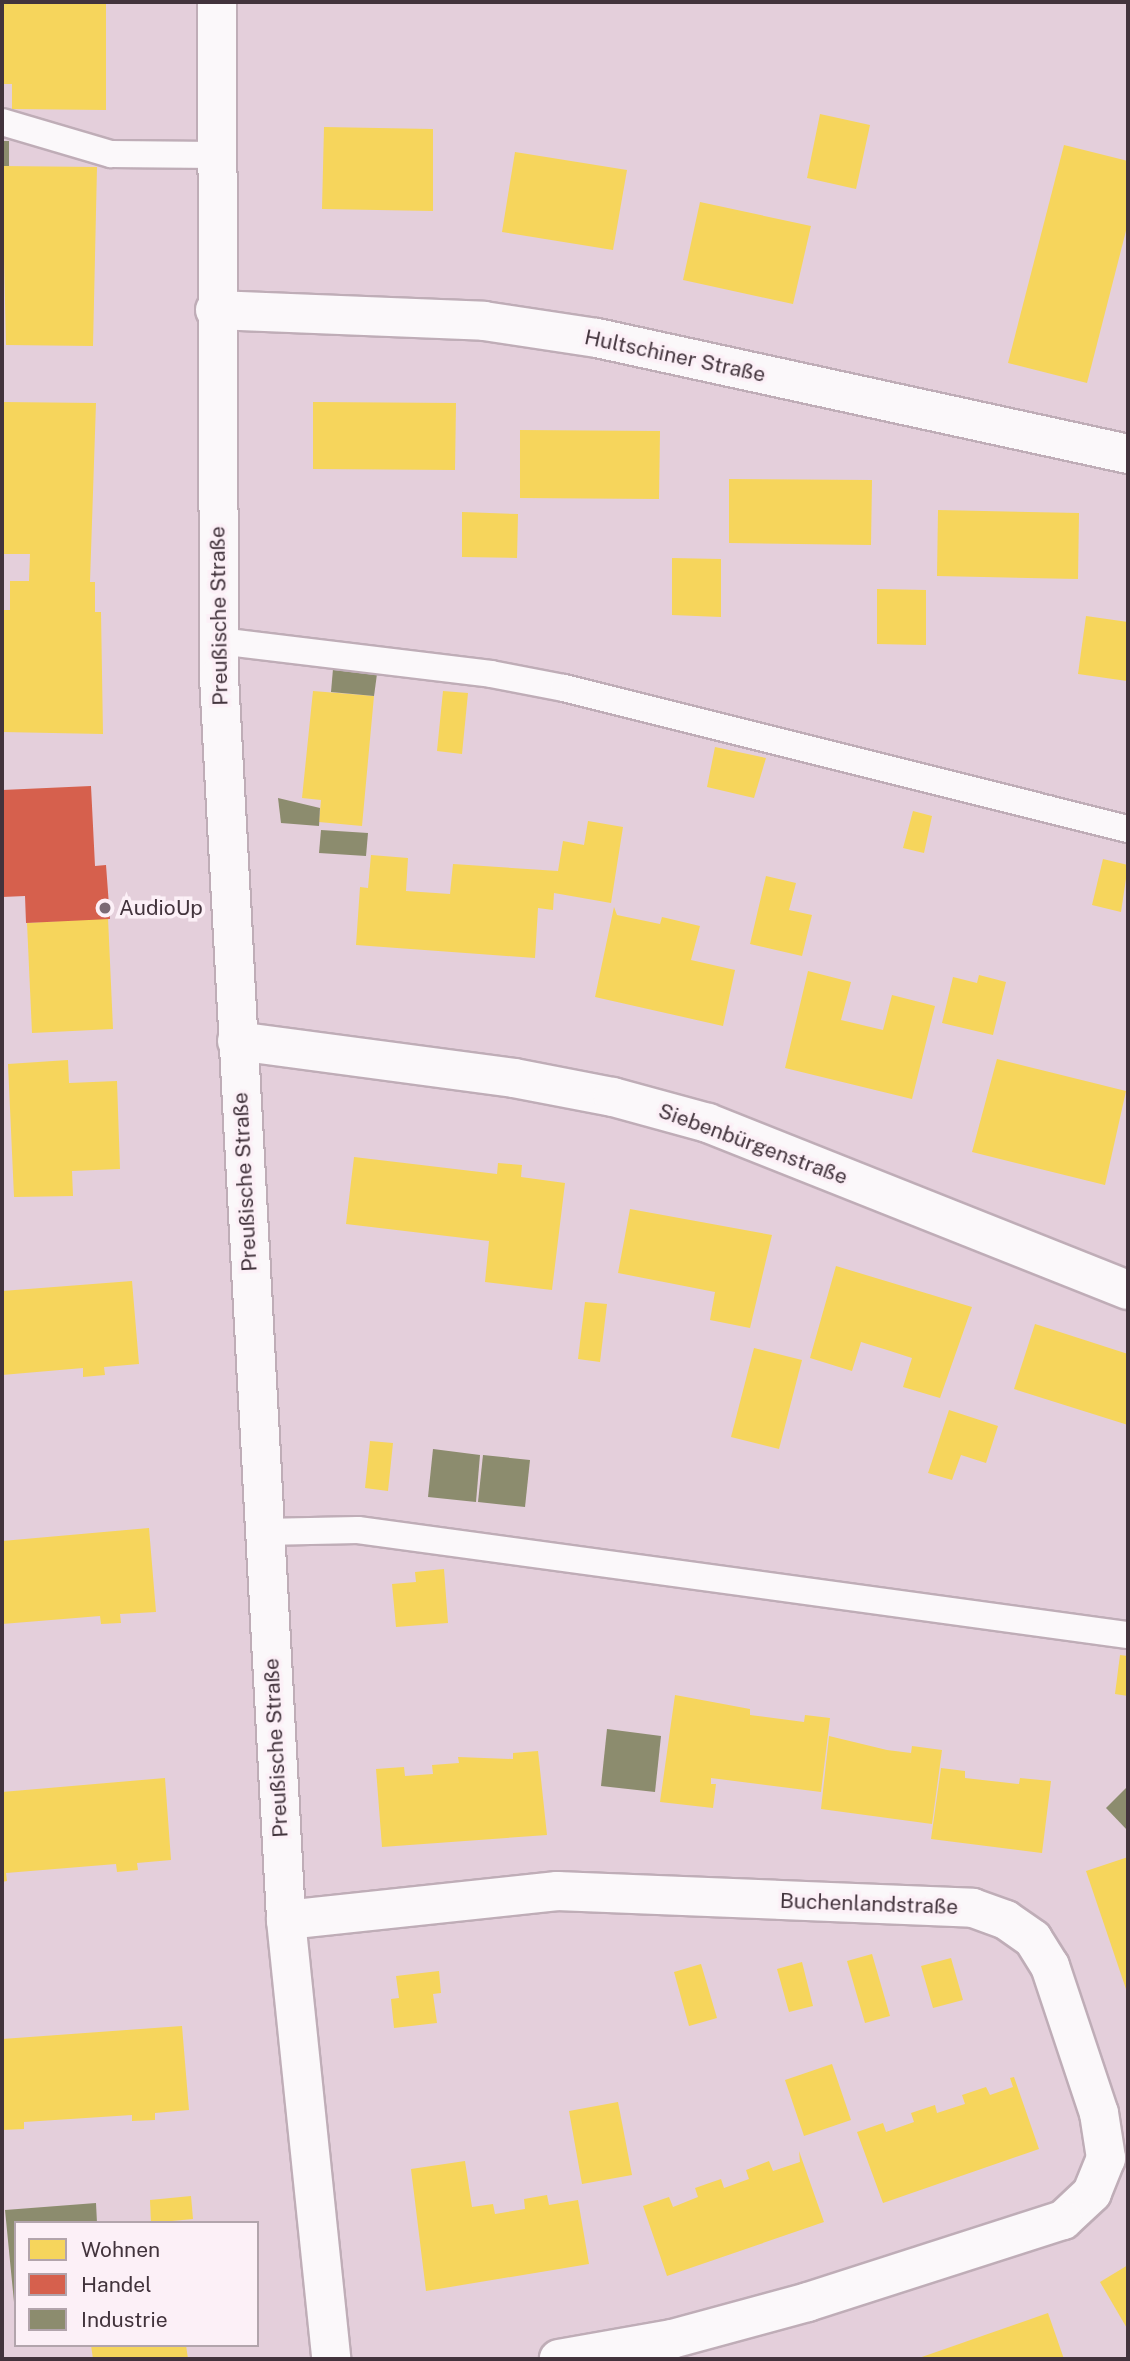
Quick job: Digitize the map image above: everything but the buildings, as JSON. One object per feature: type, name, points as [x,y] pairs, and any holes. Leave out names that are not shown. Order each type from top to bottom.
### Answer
[{"type":"street","name":"Preußische Straße","points":[[217,2],[215,310],[219,641],[237,1041],[286,1920],[331,2359]]},
{"type":"street","name":"Hultschiner Straße","points":[[215,310],[484,321],[597,338],[1128,454]]},
{"type":"street","name":"Siebenbürgenstraße","points":[[237,1041],[514,1078],[613,1097],[708,1123],[1128,1290]]},
{"type":"street","name":"Buchenlandstraße","points":[[286,1920],[557,1891],[973,1908],[1006,1920],[1033,1939],[1050,1966],[1099,2113],[1106,2158],[1093,2193],[1063,2220],[808,2302],[672,2339],[559,2359]]},
{"type":"lane","points":[[2,122],[111,154],[216,155]]},
{"type":"lane","points":[[219,641],[491,674],[564,688],[1128,829]]},
{"type":"lane","points":[[263,1532],[358,1530],[1128,1636]]},
{"type":"place","name":"AudioUp","points":[[105,908]]}]
